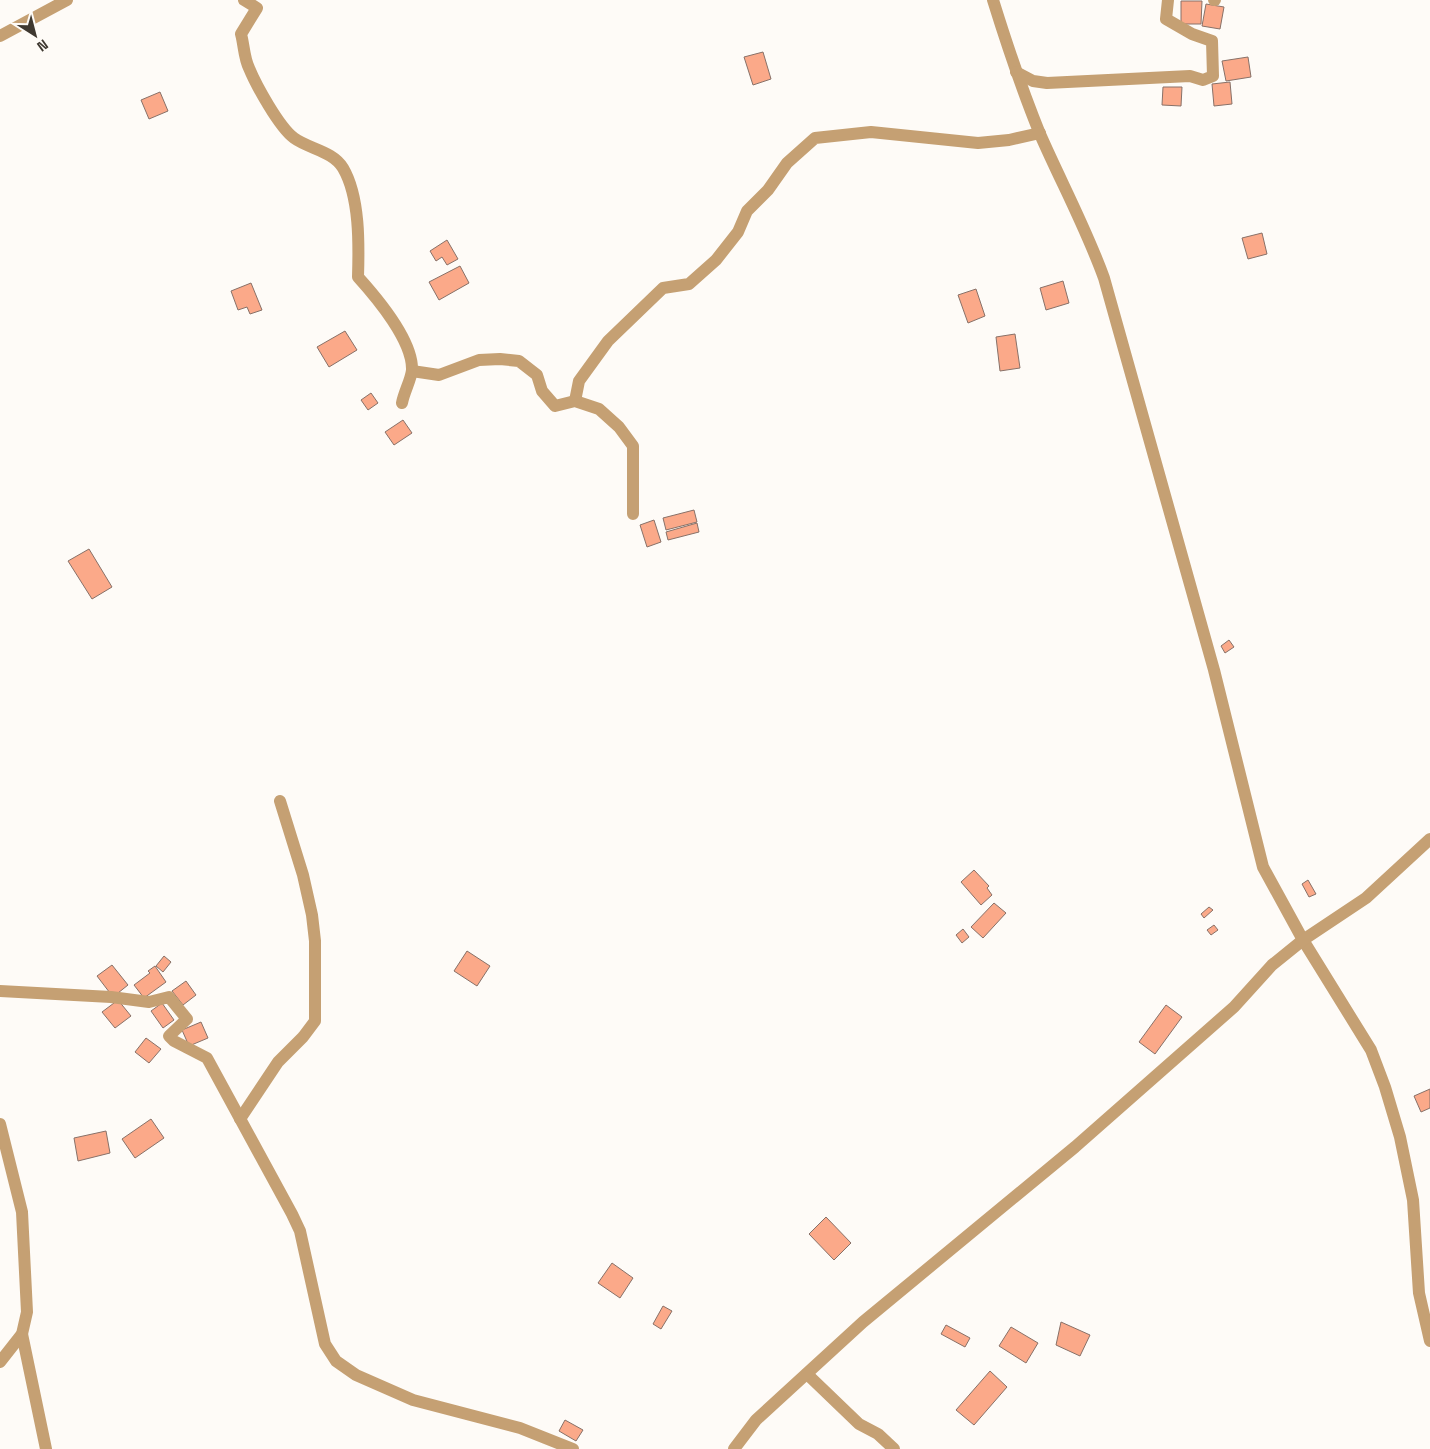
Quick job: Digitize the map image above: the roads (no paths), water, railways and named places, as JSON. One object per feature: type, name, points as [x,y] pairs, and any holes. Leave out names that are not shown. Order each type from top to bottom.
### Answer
[{"type":"street","points":[[0,36],[67,0]]},
{"type":"street","points":[[244,0],[258,8],[241,34],[248,67],[281,125],[294,138],[308,146],[323,151],[342,167],[351,192],[356,218],[359,250],[358,278],[372,292],[394,324],[409,351],[412,371],[402,403]]},
{"type":"street","points":[[992,0],[1016,72],[1040,134],[1088,233],[1104,278],[1214,670],[1263,866],[1303,940],[1371,1050],[1385,1087],[1400,1137],[1413,1200],[1418,1286],[1430,1341]]},
{"type":"street","points":[[1016,72],[1033,81],[1047,82],[1190,76],[1203,80],[1213,76],[1212,41],[1192,34],[1166,19],[1168,0]]},
{"type":"street","points":[[575,401],[579,381],[608,341],[663,288],[689,284],[716,260],[738,232],[747,211],[768,190],[787,163],[815,138],[871,132],[978,143],[1040,134]]},
{"type":"street","points":[[412,371],[439,375],[479,360],[500,359],[520,361],[537,375],[542,391],[555,406],[575,401],[600,410],[619,427],[633,446],[634,514]]},
{"type":"street","points":[[240,1119],[278,1062],[303,1037],[315,1021],[315,942],[312,914],[303,875],[280,801]]},
{"type":"street","points":[[734,1449],[756,1420],[863,1322],[1090,1134],[1234,1007],[1272,965],[1303,940],[1366,898],[1430,839]]},
{"type":"street","points":[[0,991],[111,997],[149,1002],[169,997],[187,1019],[169,1036],[174,1041],[207,1058],[300,1231],[325,1344],[336,1361],[356,1375],[413,1400],[520,1428],[573,1449]]},
{"type":"street","points":[[0,1124],[22,1212],[25,1237],[23,1264],[27,1312],[22,1334],[46,1449]]},
{"type":"street","points":[[0,1362],[22,1334]]},
{"type":"street","points":[[807,1374],[859,1424],[878,1434],[894,1449]]}]
